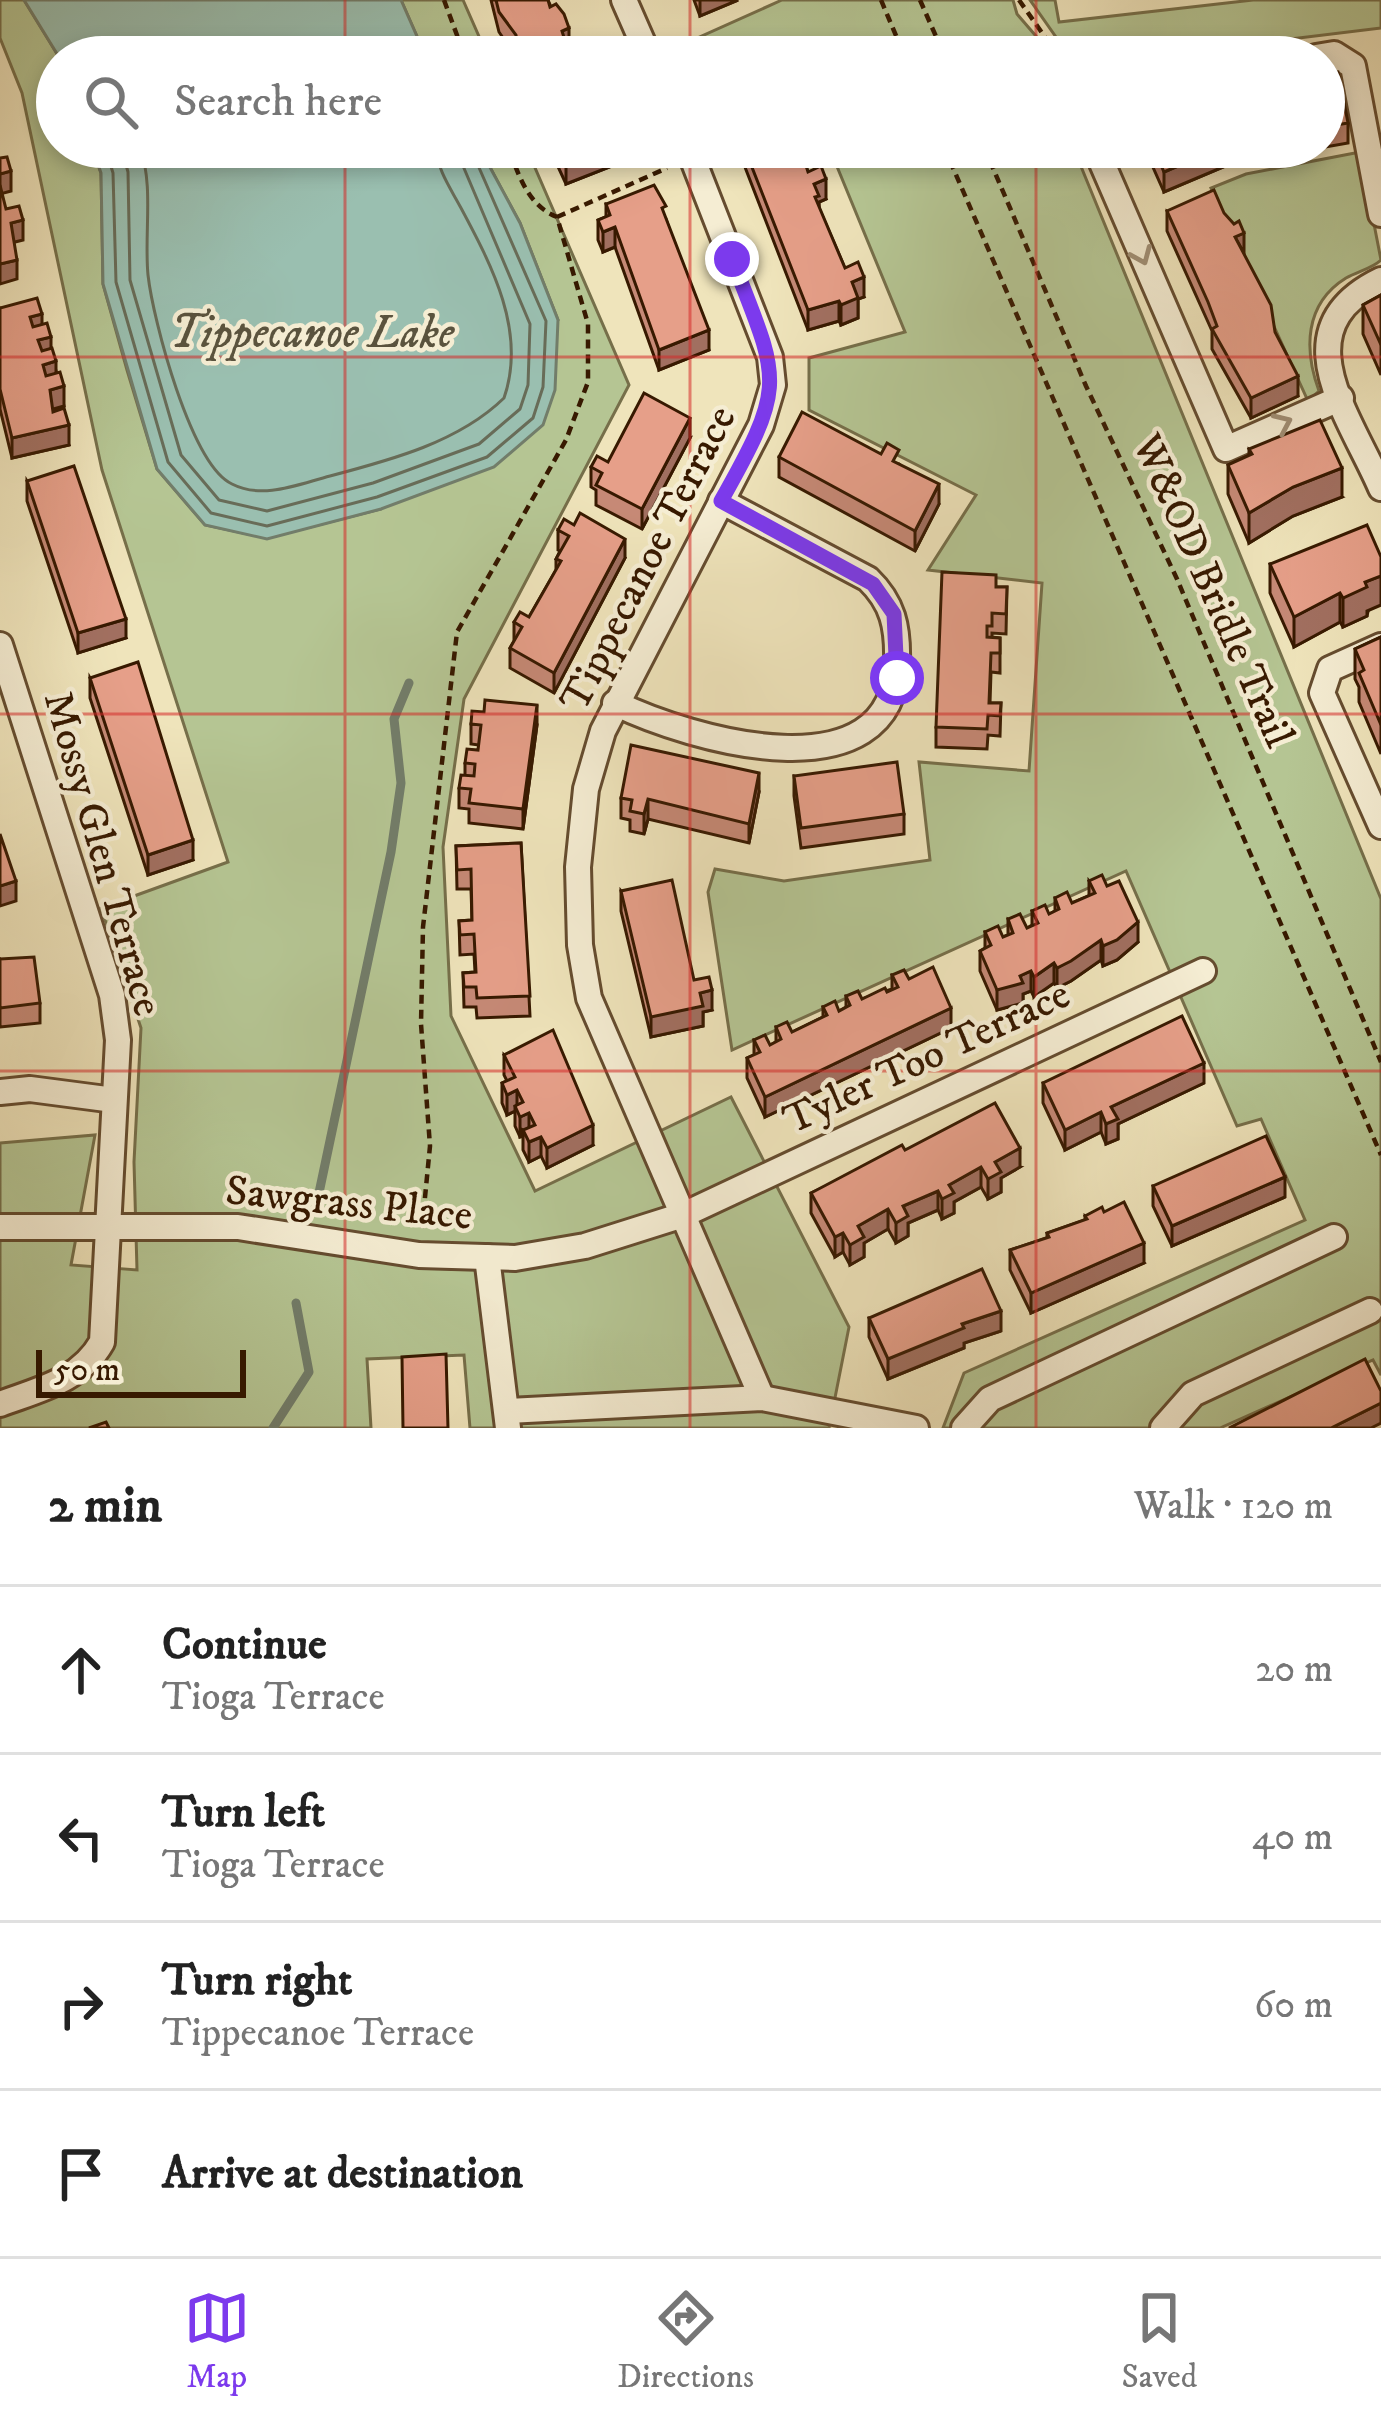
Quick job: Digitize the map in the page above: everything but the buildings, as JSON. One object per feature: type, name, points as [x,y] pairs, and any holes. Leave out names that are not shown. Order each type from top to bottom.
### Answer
[{"type":"street","points":[[624,0],[640,36]]},
{"type":"street","points":[[1345,61],[1353,66],[1381,214]]},
{"type":"street","name":"Tippecanoe Terrace","points":[[696,168],[770,357],[772,385],[761,425],[615,703],[593,760],[581,820],[582,966],[599,1027],[762,1398]]},
{"type":"street","points":[[1104,168],[1226,449],[1341,398]]},
{"type":"street","points":[[1381,280],[1353,294],[1327,330],[1325,353],[1381,488]]},
{"type":"street","points":[[1355,429],[1381,418]]},
{"type":"street","points":[[615,703],[656,722],[794,749],[857,737],[890,703],[897,681],[898,638],[884,595],[868,579],[721,501]]},
{"type":"street","name":"Mossy Glen Terrace","points":[[0,645],[112,995],[118,1040],[104,1229],[106,1320],[91,1362],[73,1377],[0,1404]]},
{"type":"street","points":[[1381,646],[1330,669],[1322,693],[1381,826]]},
{"type":"street","name":"Tyler Too Terrace","points":[[683,1215],[1203,971]]},
{"type":"street","points":[[0,1092],[30,1089],[114,1100]]},
{"type":"street","name":"Sawgrass Place","points":[[0,1227],[238,1227],[419,1256],[487,1257],[586,1246],[683,1215]]},
{"type":"street","points":[[964,1428],[990,1399],[1334,1237]]},
{"type":"street","points":[[487,1257],[508,1420],[762,1398],[916,1428]]},
{"type":"street","points":[[1163,1428],[1193,1394],[1370,1311]]},
{"type":"path","points":[[444,0],[457,36]]},
{"type":"path","points":[[881,0],[896,36]]},
{"type":"path","points":[[920,0],[936,36]]},
{"type":"path","points":[[1019,0],[1044,36]]},
{"type":"path","points":[[516,168],[525,189],[544,212],[557,217],[657,168]]},
{"type":"path","points":[[953,168],[1381,1155]]},
{"type":"path","name":"W&OD Bridle Trail","points":[[993,168],[1086,386],[1177,579],[1381,1062]]},
{"type":"path","points":[[419,1256],[430,1147],[421,1024],[423,927],[457,632],[566,440],[588,382],[588,324],[557,217]]},
{"type":"green space","points":[[0,0],[24,0],[46,36],[36,36],[36,159],[22,93],[0,38]]},
{"type":"green space","points":[[401,0],[463,0],[479,36],[417,36]]},
{"type":"green space","points":[[782,0],[1013,0],[1017,14],[1036,36],[702,36]]},
{"type":"green space","points":[[1030,0],[1055,0],[1059,22],[1253,0],[1381,0],[1381,28],[1315,36],[1055,36]]},
{"type":"green space","points":[[1360,152],[1381,260],[1332,289],[1315,314],[1310,344],[1319,391],[1308,401],[1211,188],[1277,168],[1345,168],[1345,155]]},
{"type":"green space","points":[[38,168],[99,168],[103,284],[157,469],[205,525],[267,538],[381,509],[558,320],[520,223],[490,168],[535,168],[629,385],[464,699],[443,847],[451,1016],[535,1191],[731,1097],[849,1327],[829,1428],[470,1428],[464,1355],[367,1359],[371,1428],[0,1428],[0,1143],[95,1135],[71,1265],[137,1270],[134,1162],[141,1028],[101,908],[228,862],[102,470]]},
{"type":"green space","points":[[838,168],[1082,168],[1381,899],[1381,1375],[1373,1360],[1220,1428],[943,1428],[964,1373],[1305,1220],[1261,1119],[1237,1126],[1126,871],[732,1050],[708,892],[715,869],[784,881],[930,860],[919,762],[1029,771],[1042,583],[928,570],[976,495],[809,410],[809,358],[905,332]]},
{"type":"water","points":[[24,0],[401,0],[417,36],[46,36]]},
{"type":"water","name":"Tippecanoe Lake","points":[[99,168],[490,168],[520,223],[558,320],[555,390],[543,425],[494,467],[381,509],[267,539],[205,525],[157,469],[103,284]]},
{"type":"waterway","points":[[316,1207],[391,852],[401,783],[394,719],[409,683]]},
{"type":"waterway","points":[[273,1428],[309,1372],[296,1303]]},
{"type":"route","points":[[732,259],[770,357],[772,385],[761,425],[721,501],[862,575],[884,595],[894,614],[898,638],[897,678]]}]
